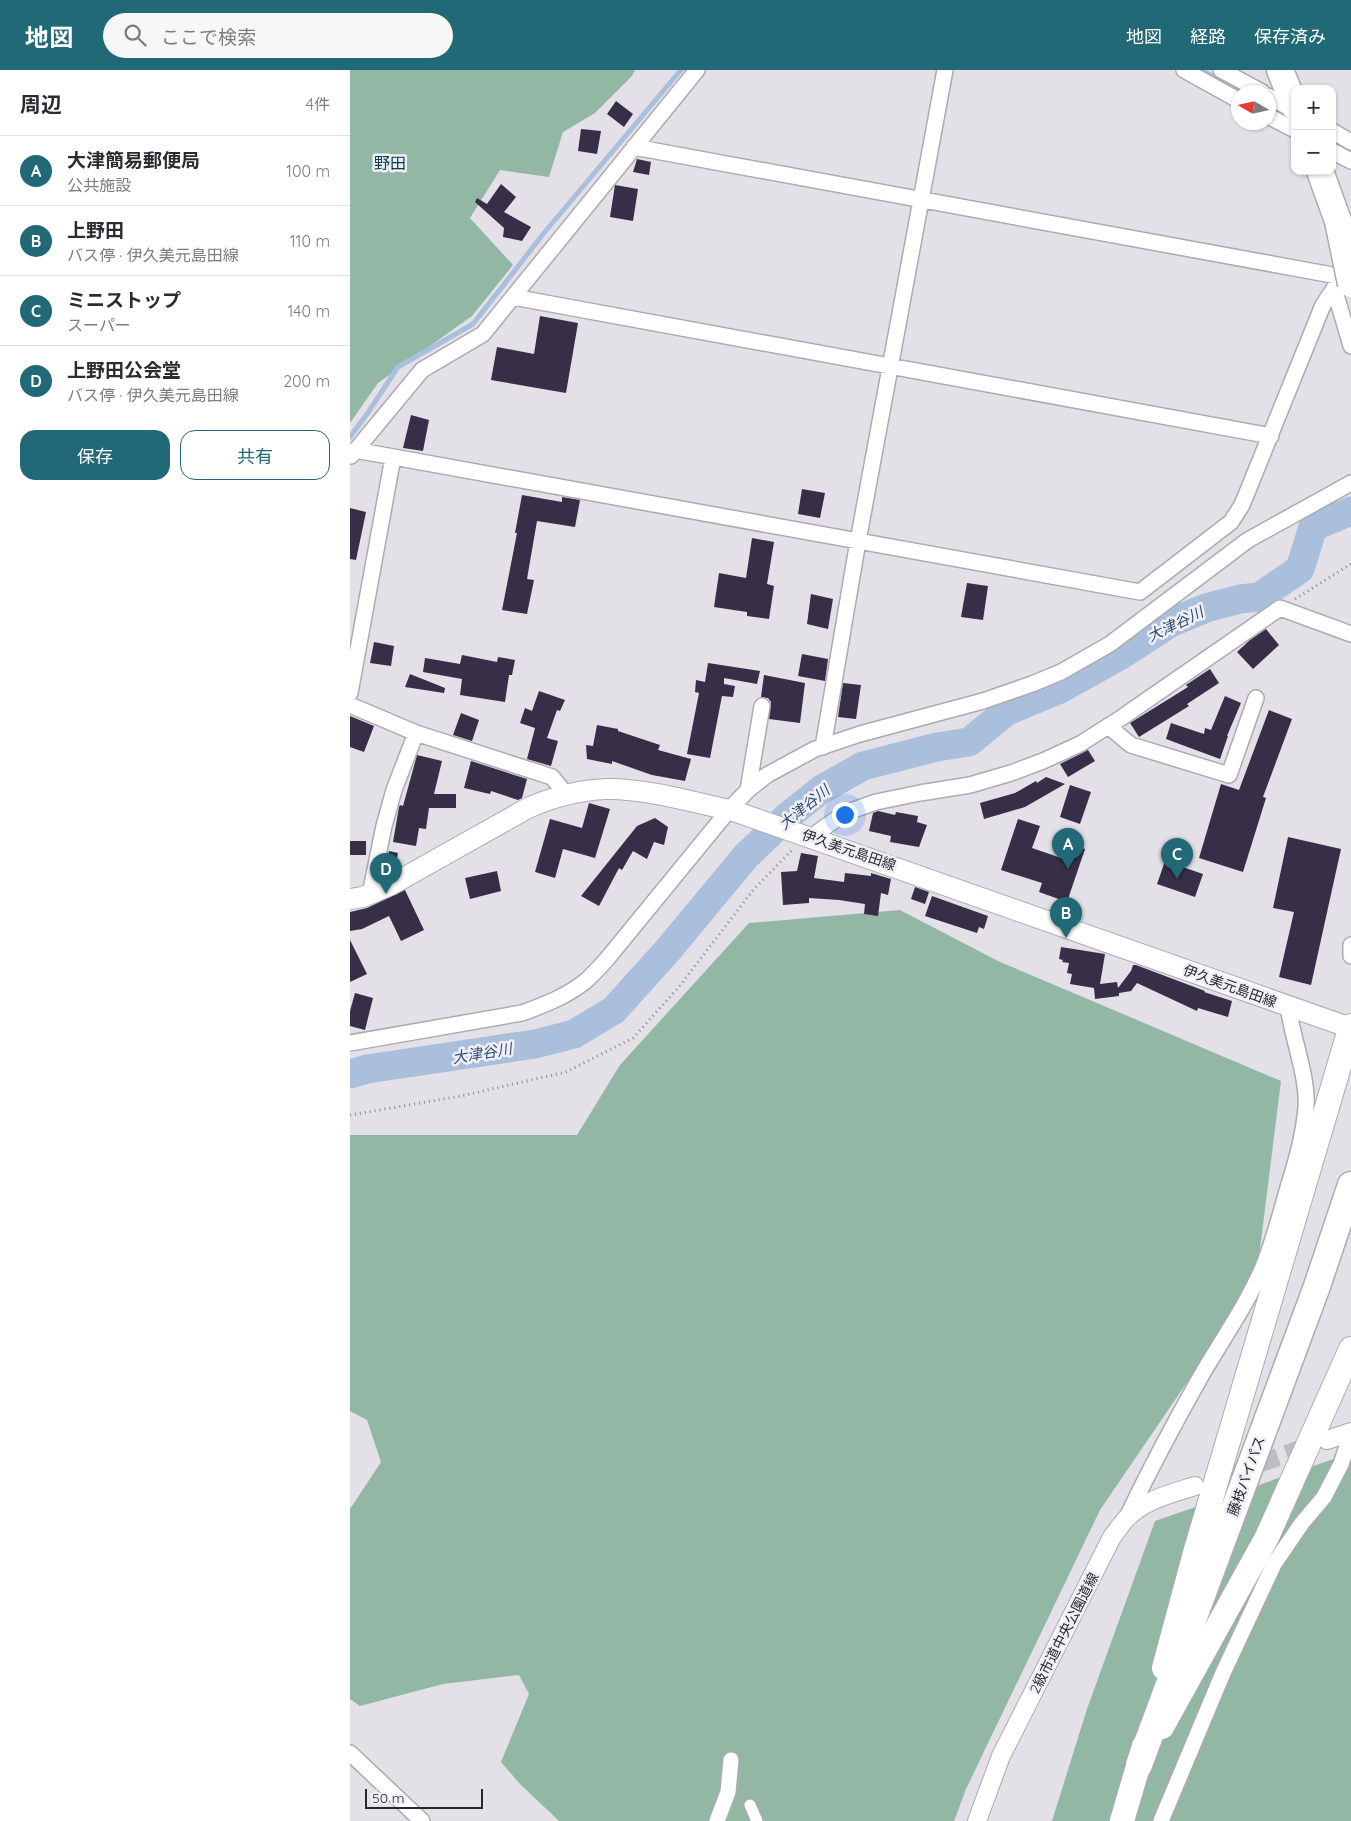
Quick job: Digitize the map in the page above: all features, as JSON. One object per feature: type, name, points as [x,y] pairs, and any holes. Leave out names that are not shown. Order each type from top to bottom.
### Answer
[{"type":"highway","points":[[1280,70],[1291,99]]},
{"type":"highway","points":[[1321,175],[1338,222],[1345,276]]},
{"type":"highway","points":[[1122,1821],[1139,1766],[1195,1553],[1351,1028]]},
{"type":"highway","name":"藤枝バイパス","points":[[1139,1766],[1316,1288],[1351,1185]]},
{"type":"highway","points":[[1139,1766],[1192,1675],[1267,1537],[1351,1349]]},
{"type":"main road","name":"伊久美元島田線","points":[[350,898],[370,894],[391,885],[528,808],[566,794],[606,789],[641,792],[732,810],[1351,1028]]},
{"type":"street","points":[[352,454],[422,370],[483,334],[697,70]]},
{"type":"street","points":[[822,747],[945,70]]},
{"type":"street","points":[[1184,70],[1231,96]]},
{"type":"street","points":[[1221,70],[1249,85]]},
{"type":"street","points":[[1276,100],[1291,107]]},
{"type":"street","points":[[1276,120],[1291,128]]},
{"type":"street","points":[[1336,134],[1351,142]]},
{"type":"street","points":[[634,148],[1345,276]]},
{"type":"street","points":[[1336,153],[1351,161]]},
{"type":"street","points":[[352,454],[393,457],[1140,592],[1232,522],[1242,505],[1271,436],[1323,305],[1345,276],[1351,262]]},
{"type":"street","points":[[1345,276],[1351,346]]},
{"type":"street","points":[[512,297],[1271,436]]},
{"type":"street","points":[[350,693],[393,457]]},
{"type":"street","points":[[350,1043],[522,1013],[568,992],[586,980],[607,959],[748,790],[767,775],[822,747],[860,734],[983,701],[1061,672],[1110,644],[1248,540],[1351,483]]},
{"type":"street","points":[[808,836],[844,813],[876,802],[920,792],[970,785],[1035,764],[1080,744],[1166,688],[1280,608],[1351,634]]},
{"type":"street","points":[[1108,726],[1131,745],[1229,775],[1256,698]]},
{"type":"street","points":[[350,705],[416,733],[552,777],[566,794]]},
{"type":"street","points":[[748,790],[762,706]]},
{"type":"street","points":[[370,894],[391,799],[416,733]]},
{"type":"street","points":[[1351,945],[1351,956]]},
{"type":"street","points":[[1128,1517],[1159,1452],[1239,1315],[1262,1268],[1278,1223],[1301,1142],[1306,1105],[1303,1075],[1291,1028],[1288,1006]]},
{"type":"street","points":[[1327,1440],[1351,1433]]},
{"type":"street","points":[[1161,1821],[1223,1673],[1274,1564],[1302,1523],[1324,1497],[1341,1464],[1351,1433]]},
{"type":"street","name":"2級市道中央公園道線","points":[[977,1821],[1001,1756],[1112,1537],[1128,1517],[1141,1508],[1168,1494],[1195,1486]]},
{"type":"street","points":[[351,1755],[422,1821]]},
{"type":"street","points":[[717,1821],[728,1792],[731,1760]]},
{"type":"street","points":[[750,1805],[757,1821]]},
{"type":"path","points":[[1280,608],[1351,564]]},
{"type":"path","points":[[350,1115],[461,1096],[566,1072],[633,1038],[678,988],[754,888],[808,836]]},
{"type":"green space","points":[[350,70],[635,70],[632,76],[595,113],[563,132],[549,177],[500,170],[470,218],[513,265],[472,316],[378,383],[350,423]]},
{"type":"green space","points":[[900,910],[998,961],[1281,1081],[1256,1281],[1100,1510],[966,1789],[954,1821],[559,1821],[520,1784],[501,1762],[529,1694],[519,1675],[443,1684],[360,1706],[350,1699],[350,1509],[381,1462],[367,1420],[350,1411],[350,1135],[577,1135],[620,1065],[749,923]]},
{"type":"green space","points":[[1351,1453],[1351,1821],[1052,1821],[1087,1709],[1155,1521]]},
{"type":"building","points":[[616,101],[633,114],[624,127],[607,114]]},
{"type":"building","points":[[581,129],[601,131],[597,154],[578,151]]},
{"type":"building","points":[[637,159],[651,162],[649,175],[633,172]]},
{"type":"building","points":[[501,184],[516,197],[504,212],[531,227],[522,241],[503,237],[504,228],[475,202],[477,198],[487,204]]},
{"type":"building","points":[[615,185],[638,189],[633,221],[610,217]]},
{"type":"building","points":[[540,316],[578,323],[566,393],[491,380],[497,347],[534,354]]},
{"type":"building","points":[[411,415],[429,420],[423,451],[403,448]]},
{"type":"building","points":[[802,489],[825,493],[820,518],[798,514]]},
{"type":"building","points":[[522,495],[562,502],[562,497],[580,500],[575,527],[537,521],[527,579],[534,580],[527,614],[502,610],[517,533],[515,533]]},
{"type":"building","points":[[350,508],[366,512],[356,560],[350,559]]},
{"type":"building","points":[[752,538],[774,542],[767,584],[774,586],[769,619],[747,616],[747,612],[714,607],[719,573],[746,578]]},
{"type":"building","points":[[967,583],[988,586],[983,620],[961,617]]},
{"type":"building","points":[[811,594],[833,599],[828,629],[807,624]]},
{"type":"building","points":[[1266,629],[1279,645],[1253,669],[1237,652]]},
{"type":"building","points":[[374,642],[394,646],[391,666],[370,663]]},
{"type":"building","points":[[802,654],[828,659],[825,681],[798,676]]},
{"type":"building","points":[[462,655],[497,662],[498,657],[515,660],[512,675],[509,675],[505,702],[460,695],[462,679],[423,672],[425,658],[460,664]]},
{"type":"building","points":[[708,663],[760,671],[757,684],[724,678],[724,684],[735,686],[733,697],[722,696],[710,758],[687,754],[699,693],[695,692],[696,680],[705,682]]},
{"type":"building","points":[[1210,669],[1219,683],[1187,704],[1189,706],[1139,737],[1130,723],[1188,687],[1186,685]]},
{"type":"building","points":[[410,674],[445,688],[444,693],[405,687]]},
{"type":"building","points":[[764,675],[805,683],[800,723],[769,719],[771,702],[768,698],[761,697]]},
{"type":"building","points":[[843,683],[861,685],[856,719],[838,717]]},
{"type":"building","points":[[539,691],[565,700],[560,711],[557,710],[547,738],[558,741],[551,766],[527,759],[535,728],[520,723],[525,708],[532,711]]},
{"type":"building","points":[[1225,696],[1241,703],[1227,736],[1220,759],[1166,739],[1171,723],[1204,734],[1205,728],[1211,730]]},
{"type":"building","points":[[1269,710],[1292,719],[1263,797],[1266,798],[1243,872],[1199,858],[1221,784],[1239,790]]},
{"type":"building","points":[[461,713],[479,720],[472,741],[453,735]]},
{"type":"building","points":[[350,716],[374,726],[364,752],[350,747]]},
{"type":"building","points":[[597,725],[618,729],[618,731],[660,745],[658,750],[691,759],[685,781],[652,775],[612,761],[612,764],[587,759],[586,745],[593,746]]},
{"type":"building","points":[[1088,750],[1095,761],[1068,777],[1060,764]]},
{"type":"building","points":[[417,755],[442,761],[434,794],[456,794],[456,808],[429,808],[426,829],[419,828],[416,846],[393,842],[399,807],[400,805],[403,806]]},
{"type":"building","points":[[471,761],[527,779],[522,798],[518,800],[491,791],[490,794],[464,788]]},
{"type":"building","points":[[1046,777],[1065,784],[1025,807],[984,819],[980,803],[1015,793]]},
{"type":"building","points":[[1070,785],[1091,792],[1080,824],[1060,817]]},
{"type":"building","points":[[589,803],[610,809],[595,858],[563,849],[555,878],[535,872],[550,819],[582,828]]},
{"type":"building","points":[[878,811],[895,815],[896,812],[918,816],[917,822],[927,825],[919,847],[890,842],[891,836],[869,831],[873,813]]},
{"type":"building","points":[[655,818],[668,827],[664,845],[654,842],[647,859],[633,851],[622,870],[619,868],[599,906],[581,896],[637,826]]},
{"type":"building","points":[[1018,819],[1040,826],[1032,848],[1067,860],[1073,845],[1085,849],[1067,902],[1039,892],[1042,883],[1001,870]]},
{"type":"building","points":[[1288,837],[1341,849],[1311,985],[1279,977],[1294,912],[1273,908]]},
{"type":"building","points":[[350,841],[366,841],[366,855],[350,855]]},
{"type":"building","points":[[389,851],[398,853],[395,869],[393,870],[385,868]]},
{"type":"building","points":[[801,853],[818,856],[814,878],[844,882],[845,873],[871,876],[871,873],[891,879],[888,895],[881,893],[878,916],[864,914],[865,904],[839,900],[809,898],[809,903],[783,905],[781,872],[797,871]]},
{"type":"building","points":[[1165,861],[1203,874],[1195,897],[1157,884]]},
{"type":"building","points":[[497,871],[501,891],[470,899],[465,878]]},
{"type":"building","points":[[915,887],[929,892],[925,904],[911,899]]},
{"type":"building","points":[[405,890],[424,930],[401,941],[389,916],[362,929],[350,931],[350,912],[367,908]]},
{"type":"building","points":[[932,896],[988,916],[984,929],[979,927],[977,933],[925,916]]},
{"type":"building","points":[[350,940],[367,974],[350,982]]},
{"type":"building","points":[[1061,947],[1105,954],[1100,984],[1117,982],[1118,988],[1131,971],[1133,965],[1136,965],[1232,1001],[1228,1017],[1198,1008],[1197,1011],[1137,983],[1131,991],[1119,993],[1119,996],[1095,999],[1094,988],[1070,984],[1072,974],[1067,973],[1069,963],[1062,962],[1063,960],[1059,959]]},
{"type":"building","points":[[355,993],[373,998],[365,1030],[350,1026],[350,1011]]},
{"type":"waterway","points":[[350,437],[398,367],[473,324],[544,233],[681,70]]},
{"type":"waterway","points":[[1201,70],[1231,86]]},
{"type":"waterway","points":[[1276,111],[1291,119]]},
{"type":"waterway","points":[[1336,144],[1351,152]]},
{"type":"waterway","name":"大津谷川","points":[[350,1074],[367,1069],[535,1044],[574,1034],[614,1010],[668,950],[746,856],[788,816],[822,789],[863,766],[937,747],[969,742],[1007,711],[1060,689],[1121,655],[1170,623],[1206,608],[1240,599],[1259,597],[1300,569],[1313,527],[1351,511]]},
{"type":"tunnel","points":[[1210,1481],[1315,1444]]},
{"type":"place","name":"大津簡易郵便局","points":[[1068,869]]},
{"type":"place","name":"ミニストップ","points":[[1177,879]]},
{"type":"place","name":"上野田公会堂","points":[[386,894]]},
{"type":"place","name":"上野田","points":[[1066,938]]},
{"type":"district","name":"野田","points":[[390,163]]}]
